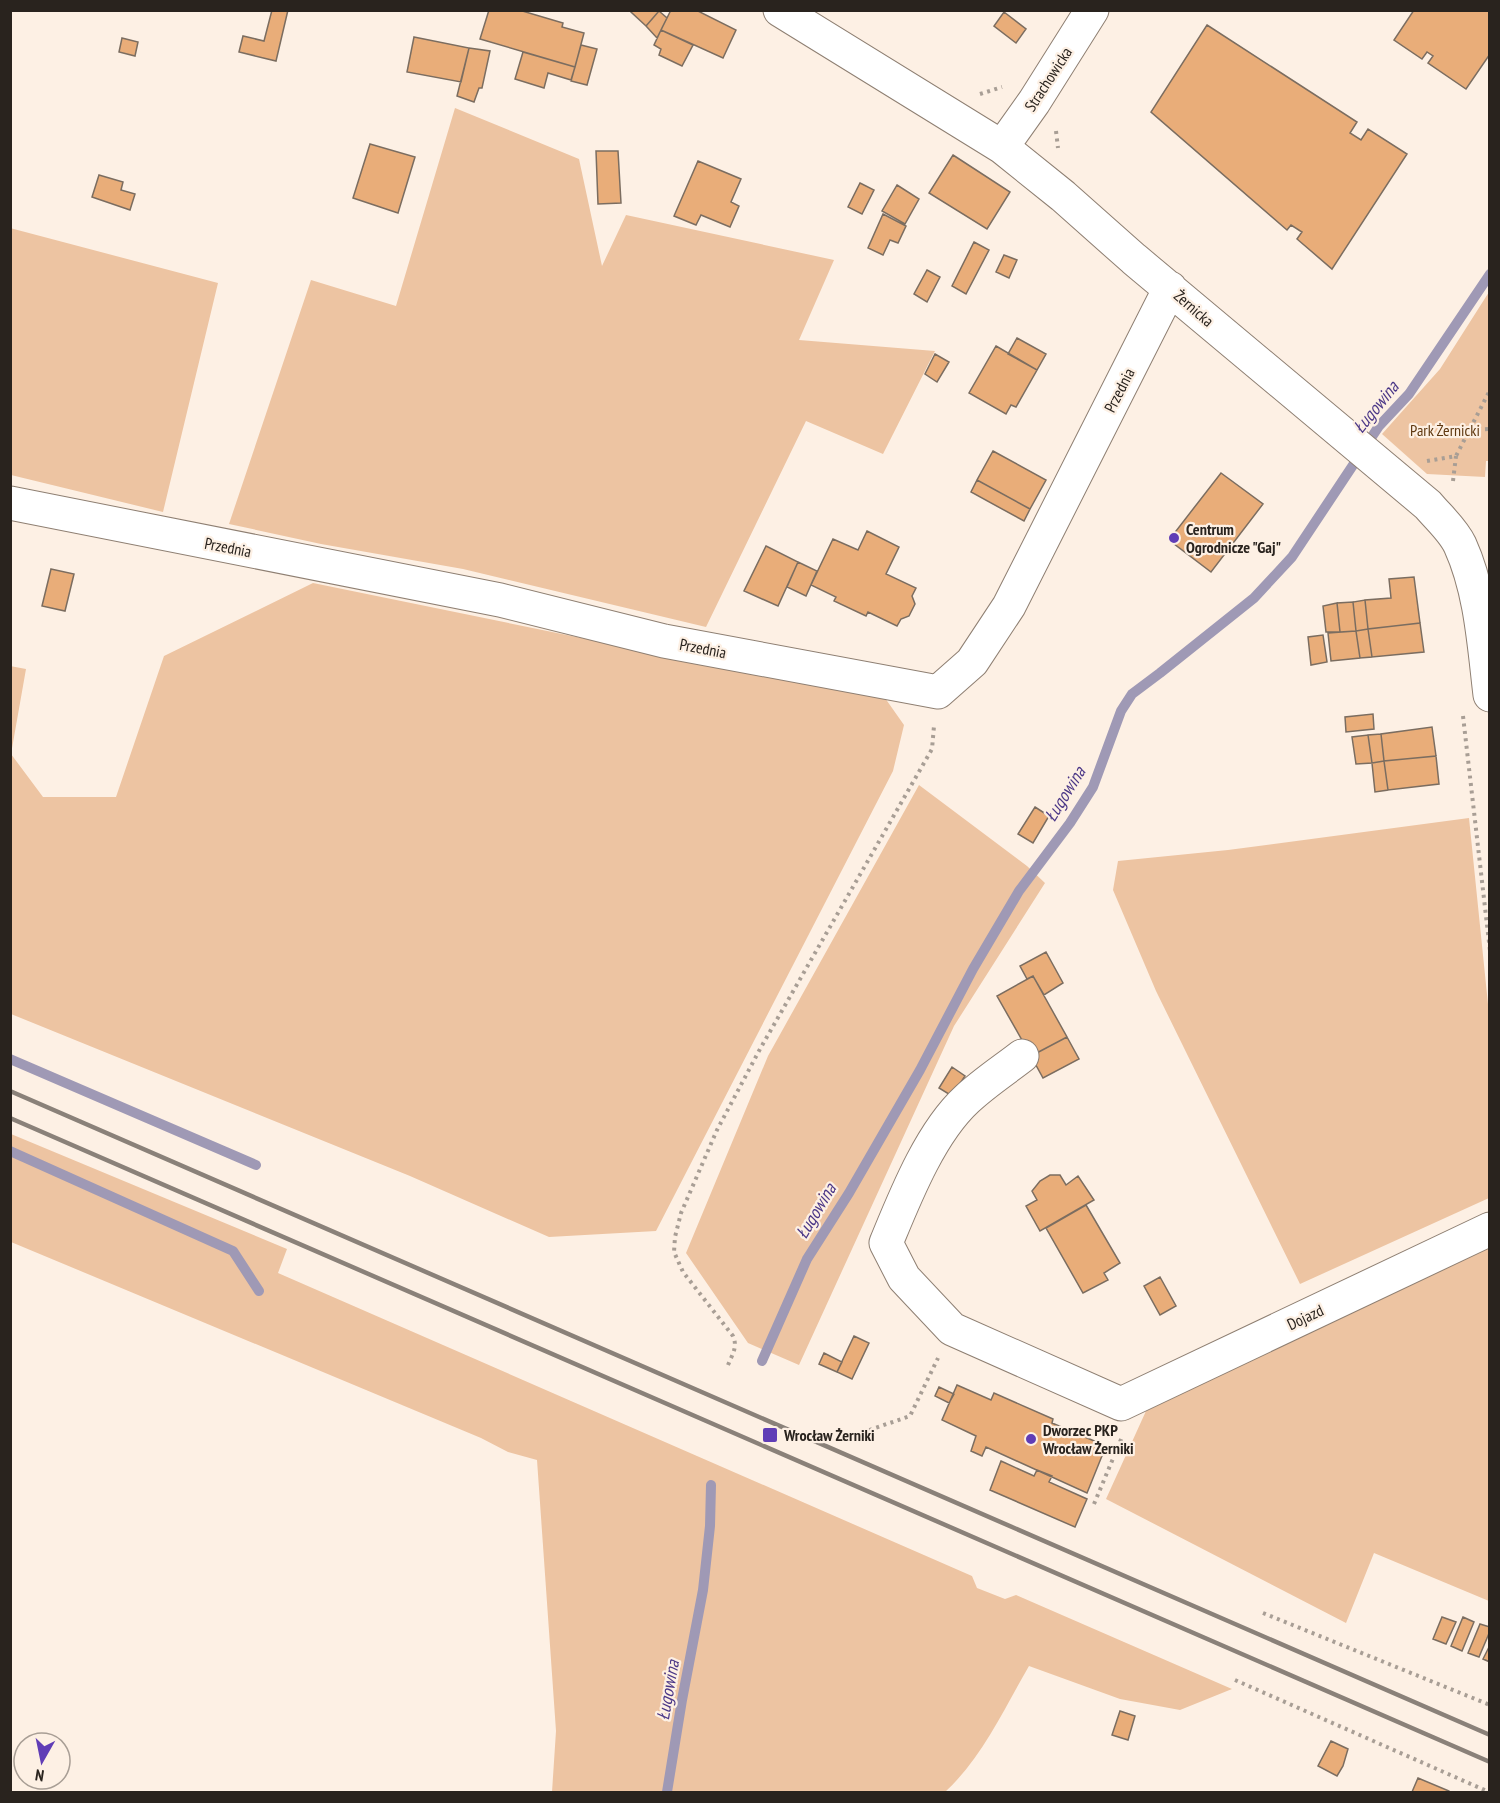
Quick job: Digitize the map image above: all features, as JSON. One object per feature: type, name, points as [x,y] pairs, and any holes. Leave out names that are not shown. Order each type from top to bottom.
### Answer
[{"type":"street","name":"Żernicka","points":[[780,10],[1002,147],[1055,189],[1341,434],[1428,505],[1459,543],[1471,576],[1482,622],[1490,695]]},
{"type":"street","name":"Strachowicka","points":[[1002,147],[1034,102],[1092,10]]},
{"type":"street","name":"Przednia","points":[[10,503],[500,600],[664,641],[939,692],[972,662],[1010,606],[1170,288]]},
{"type":"street","points":[[1022,1056],[966,1100],[935,1139],[906,1194],[886,1243],[904,1278],[952,1329],[1121,1404]]},
{"type":"street","name":"Dojazd","points":[[1121,1404],[1490,1229]]},
{"type":"path","points":[[1425,461],[1456,456],[1490,390]]},
{"type":"path","points":[[1470,430],[1490,429]]},
{"type":"path","points":[[728,1365],[735,1347],[734,1336],[683,1272],[674,1252],[681,1213],[717,1130],[760,1048],[932,749],[939,692]]},
{"type":"path","points":[[1463,714],[1490,951]]},
{"type":"path","points":[[855,1435],[910,1416],[952,1329]]},
{"type":"path","points":[[1094,1504],[1125,1430],[1121,1404]]},
{"type":"path","points":[[1263,1613],[1490,1705]]},
{"type":"path","points":[[1235,1680],[1490,1792]]},
{"type":"green space","points":[[455,108],[579,159],[602,266],[626,215],[834,260],[799,340],[935,351],[883,454],[806,421],[706,627],[463,569],[321,544],[229,524],[311,280],[396,306]]},
{"type":"green space","points":[[10,228],[218,283],[163,512],[11,475]]},
{"type":"green space","name":"Park Żernicki","points":[[1489,292],[1490,461],[1486,461],[1485,477],[1427,474],[1382,434],[1440,369]]},
{"type":"green space","points":[[313,583],[885,698],[904,725],[893,771],[656,1231],[549,1237],[410,1176],[11,1014],[10,666],[26,669],[11,754],[43,797],[116,797],[164,656]]},
{"type":"green space","points":[[919,785],[1027,866],[1045,883],[954,1026],[799,1365],[748,1343],[686,1253],[768,1056]]},
{"type":"green space","points":[[1469,818],[1489,1014],[1489,1198],[1300,1284],[1156,991],[1113,890],[1118,861],[1228,850]]},
{"type":"green space","points":[[11,1134],[287,1249],[278,1273],[972,1576],[977,1588],[1005,1599],[1016,1595],[1232,1689],[1180,1710],[1120,1699],[1029,1666],[981,1749],[945,1792],[552,1792],[556,1731],[537,1460],[508,1452],[481,1438],[11,1242]]},
{"type":"green space","points":[[1489,1244],[1489,1601],[1374,1553],[1346,1623],[1106,1499],[1146,1411]]},
{"type":"building","points":[[272,10],[288,10],[276,61],[239,52],[243,36],[264,41]]},
{"type":"building","points":[[489,10],[519,10],[563,23],[562,27],[584,33],[575,67],[480,39]]},
{"type":"building","points":[[632,10],[659,11],[646,26],[631,12]]},
{"type":"building","points":[[671,10],[696,10],[736,30],[723,58],[661,30]]},
{"type":"building","points":[[1414,10],[1490,10],[1490,54],[1466,89],[1428,63],[1433,56],[1427,52],[1422,59],[1394,40]]},
{"type":"building","points":[[659,11],[667,18],[657,38],[646,26]]},
{"type":"building","points":[[1004,12],[1026,29],[1016,43],[994,26]]},
{"type":"building","points":[[1207,25],[1357,122],[1350,133],[1361,140],[1368,129],[1407,154],[1332,269],[1297,239],[1302,232],[1291,225],[1287,230],[1151,112]]},
{"type":"building","points":[[661,30],[693,45],[682,66],[659,55],[661,49],[654,45]]},
{"type":"building","points":[[414,37],[469,48],[461,82],[407,72]]},
{"type":"building","points":[[122,38],[138,42],[135,56],[119,52]]},
{"type":"building","points":[[581,45],[597,49],[587,85],[571,81]]},
{"type":"building","points":[[469,48],[490,51],[482,88],[479,88],[474,102],[457,96]]},
{"type":"building","points":[[523,52],[575,67],[571,80],[548,73],[544,88],[515,79]]},
{"type":"building","points":[[370,144],[415,157],[398,213],[353,198]]},
{"type":"building","points":[[596,151],[618,151],[621,203],[598,204]]},
{"type":"building","points":[[953,155],[1010,192],[987,229],[929,193]]},
{"type":"building","points":[[698,161],[741,179],[731,202],[739,206],[730,227],[701,215],[696,225],[674,216]]},
{"type":"building","points":[[99,175],[123,182],[121,190],[135,194],[130,210],[92,197]]},
{"type":"building","points":[[860,183],[874,190],[862,214],[848,207]]},
{"type":"building","points":[[897,185],[919,199],[905,224],[882,211]]},
{"type":"building","points":[[883,214],[906,226],[898,243],[890,240],[883,255],[868,248]]},
{"type":"building","points":[[974,242],[989,250],[966,294],[952,286]]},
{"type":"building","points":[[1004,255],[1017,260],[1009,278],[996,272]]},
{"type":"building","points":[[927,270],[940,277],[927,302],[914,294]]},
{"type":"building","points":[[1017,338],[1046,354],[1037,370],[1008,354]]},
{"type":"building","points":[[996,346],[1037,370],[1016,407],[1011,405],[1006,414],[969,393]]},
{"type":"building","points":[[935,354],[949,362],[937,382],[925,374]]},
{"type":"building","points":[[993,451],[1046,480],[1030,509],[977,480]]},
{"type":"building","points":[[1221,473],[1263,504],[1211,572],[1169,540]]},
{"type":"building","points":[[977,480],[1030,509],[1024,521],[971,492]]},
{"type":"building","points":[[867,531],[899,547],[886,574],[916,588],[912,596],[915,604],[909,616],[901,619],[897,626],[868,612],[866,616],[834,601],[836,597],[811,585],[833,539],[858,550]]},
{"type":"building","points":[[766,546],[798,562],[778,606],[744,591]]},
{"type":"building","points":[[798,562],[817,571],[806,596],[787,587]]},
{"type":"building","points":[[51,569],[74,574],[65,611],[42,606]]},
{"type":"building","points":[[1414,577],[1420,623],[1368,629],[1365,600],[1391,598],[1389,579]]},
{"type":"building","points":[[1365,600],[1368,629],[1356,631],[1353,602]]},
{"type":"building","points":[[1353,602],[1356,631],[1340,632],[1337,603]]},
{"type":"building","points":[[1337,603],[1340,632],[1326,632],[1323,606]]},
{"type":"building","points":[[1420,623],[1424,652],[1372,657],[1368,629]]},
{"type":"building","points":[[1368,629],[1372,657],[1360,658],[1356,631]]},
{"type":"building","points":[[1356,631],[1360,658],[1331,661],[1328,633]]},
{"type":"building","points":[[1323,635],[1327,662],[1311,665],[1308,637]]},
{"type":"building","points":[[1373,714],[1374,729],[1346,732],[1345,717]]},
{"type":"building","points":[[1432,727],[1436,756],[1384,761],[1381,734]]},
{"type":"building","points":[[1381,734],[1384,761],[1372,763],[1368,735]]},
{"type":"building","points":[[1368,735],[1372,763],[1356,764],[1352,737]]},
{"type":"building","points":[[1436,756],[1439,784],[1388,790],[1384,761]]},
{"type":"building","points":[[1384,761],[1388,790],[1375,792],[1372,763]]},
{"type":"building","points":[[1035,807],[1049,816],[1033,843],[1018,834]]},
{"type":"building","points":[[1046,952],[1063,983],[1044,995],[1033,976],[1027,979],[1020,966]]},
{"type":"building","points":[[1033,976],[1067,1037],[1031,1056],[997,996]]},
{"type":"building","points":[[1067,1037],[1079,1059],[1043,1078],[1031,1056]]},
{"type":"building","points":[[952,1067],[965,1076],[952,1096],[939,1088]]},
{"type":"building","points":[[1050,1175],[1060,1175],[1066,1185],[1078,1176],[1094,1200],[1040,1231],[1026,1206],[1037,1200],[1032,1191],[1040,1181]]},
{"type":"building","points":[[1086,1205],[1120,1263],[1104,1273],[1108,1280],[1083,1293],[1046,1228]]},
{"type":"building","points":[[1160,1277],[1176,1306],[1160,1315],[1144,1286]]},
{"type":"building","points":[[854,1336],[869,1343],[852,1379],[837,1372]]},
{"type":"building","points":[[824,1353],[842,1362],[837,1372],[819,1364]]},
{"type":"building","name":"Dworzec PKP Wrocław Żerniki","points":[[957,1385],[991,1400],[994,1393],[1053,1419],[1052,1423],[1106,1446],[1087,1493],[986,1447],[982,1456],[971,1451],[976,1436],[942,1420]]},
{"type":"building","points":[[939,1387],[954,1394],[949,1403],[935,1396]]},
{"type":"building","points":[[1001,1461],[1034,1476],[1037,1470],[1052,1476],[1049,1482],[1087,1499],[1075,1527],[990,1490]]},
{"type":"building","points":[[1442,1617],[1456,1622],[1446,1644],[1433,1639]]},
{"type":"building","points":[[1463,1617],[1474,1622],[1462,1651],[1451,1646]]},
{"type":"building","points":[[1480,1624],[1490,1627],[1490,1631],[1479,1657],[1468,1653]]},
{"type":"building","points":[[1490,1645],[1490,1662],[1483,1659]]},
{"type":"building","points":[[1120,1711],[1135,1716],[1128,1740],[1112,1735]]},
{"type":"building","points":[[1331,1741],[1348,1749],[1337,1776],[1318,1766]]},
{"type":"building","points":[[1418,1778],[1449,1791],[1449,1792],[1412,1792]]},
{"type":"waterway","name":"Ługowina","points":[[762,1361],[807,1259],[849,1193],[920,1070],[973,969],[1019,891],[1070,823],[1093,787],[1121,711],[1132,694],[1254,598],[1292,557],[1379,426],[1409,394],[1490,274]]},
{"type":"waterway","points":[[10,1059],[256,1165]]},
{"type":"waterway","points":[[10,1151],[233,1251],[259,1291]]},
{"type":"waterway","name":"Ługowina","points":[[667,1792],[703,1590],[710,1526],[711,1485]]},
{"type":"railway","points":[[10,1091],[1490,1735]]},
{"type":"railway","points":[[10,1118],[1490,1762]]},
{"type":"place","name":"Centrum Ogrodnicze \"Gaj\"","points":[[1174,538]]},
{"type":"place","name":"Wrocław Żerniki","points":[[770,1435]]},
{"type":"place","name":"Dworzec PKP Wrocław Żerniki","points":[[1031,1439]]}]
